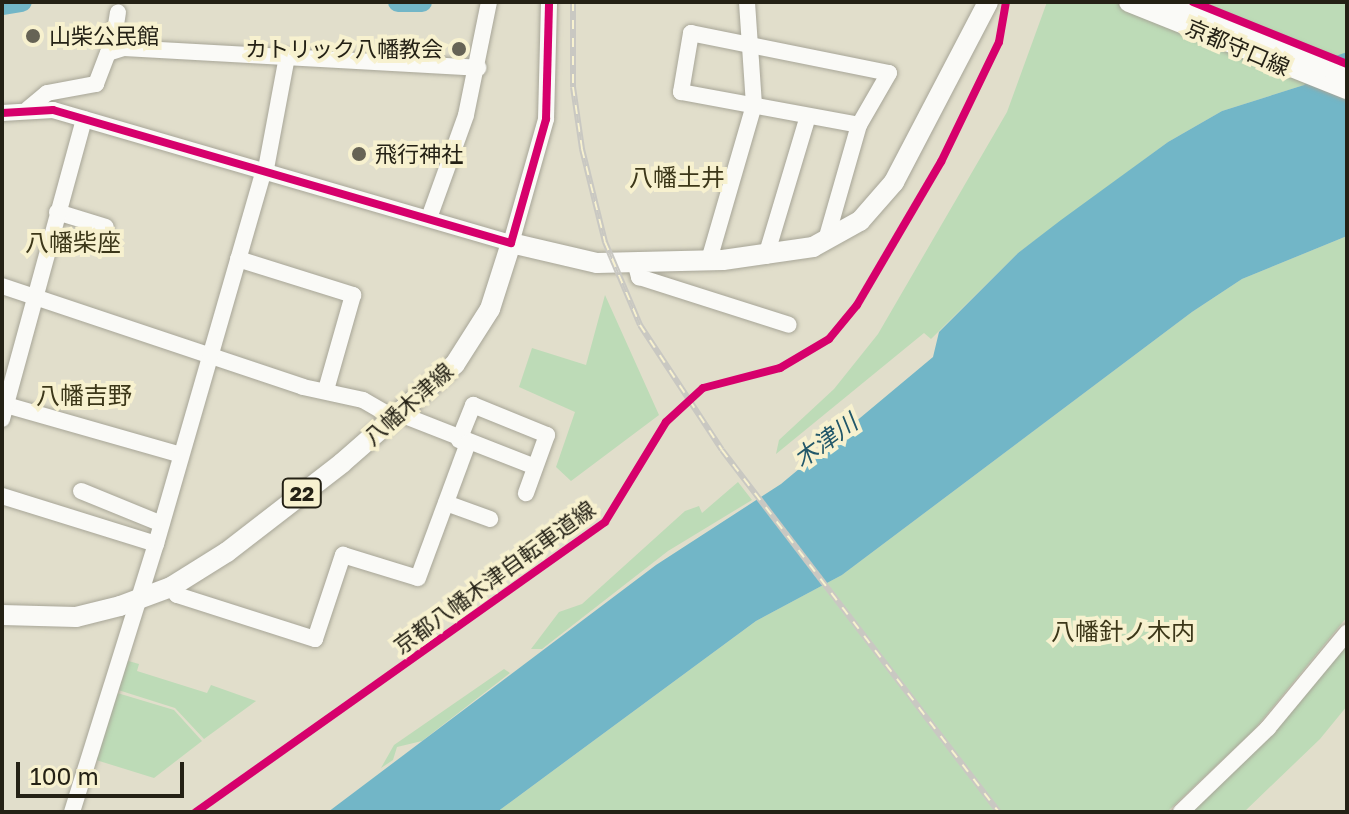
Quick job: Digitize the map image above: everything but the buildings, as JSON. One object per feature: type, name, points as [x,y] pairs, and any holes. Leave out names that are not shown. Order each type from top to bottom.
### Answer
[{"type":"main road","points":[[511,243],[576,261],[635,262],[766,256],[826,240],[881,202],[988,2]]},
{"type":"main road","name":"京都守口線","points":[[1129,2],[1347,89]]},
{"type":"main road","name":"京都守口線","points":[[1166,2],[1347,74]]},
{"type":"main road","name":"八幡木津線","points":[[2,615],[76,617],[140,600],[171,587],[227,552],[397,416],[462,353],[490,309],[511,243]]},
{"type":"street","points":[[709,260],[754,105],[747,45],[747,2]]},
{"type":"street","points":[[2,113],[28,109],[84,119],[264,174],[511,243],[546,119],[549,5]]},
{"type":"street","points":[[429,218],[478,68],[489,6]]},
{"type":"street","points":[[28,109],[47,93],[96,84],[101,63],[112,50],[118,12]]},
{"type":"street","points":[[826,240],[859,125],[889,73],[691,33],[681,92],[859,125]]},
{"type":"street","points":[[112,50],[478,68]]},
{"type":"street","points":[[72,812],[140,600],[208,353],[264,174],[287,57]]},
{"type":"street","points":[[766,256],[808,116]]},
{"type":"street","points":[[84,119],[32,297],[4,412],[181,455]]},
{"type":"street","points":[[57,212],[106,227]]},
{"type":"street","points":[[238,259],[353,295],[326,390]]},
{"type":"street","points":[[635,262],[639,277],[789,325]]},
{"type":"street","points":[[2,286],[303,387],[363,400],[397,416],[535,467]]},
{"type":"street","points":[[171,587],[177,595],[315,639],[343,555],[418,578],[446,503],[473,405],[547,435],[526,493]]},
{"type":"street","points":[[81,491],[162,524]]},
{"type":"street","points":[[2,496],[156,544]]},
{"type":"street","points":[[446,503],[490,519]]},
{"type":"street","points":[[1181,812],[1268,728],[1347,633]]},
{"type":"green space","points":[[1047,2],[1347,2],[1347,52],[1304,85],[1222,111],[1168,142],[1018,253],[931,339],[924,333],[776,454],[779,440],[834,389],[878,334],[1007,112]]},
{"type":"green space","points":[[1347,236],[1347,617],[1253,731],[1167,812],[497,812],[756,621],[842,575],[1192,312],[1242,279]]},
{"type":"green space","points":[[605,295],[659,415],[571,481],[556,467],[575,412],[519,387],[532,348],[586,365]]},
{"type":"green space","points":[[738,482],[752,500],[668,551],[542,649],[531,649],[559,612],[582,604],[685,511],[699,506],[702,513]]},
{"type":"green space","points":[[1347,643],[1347,706],[1320,739],[1244,812],[1191,812],[1269,736]]},
{"type":"green space","points":[[125,660],[139,664],[137,671],[207,693],[211,685],[256,701],[204,739],[175,708],[115,689]]},
{"type":"green space","points":[[504,669],[510,673],[422,741],[397,747],[393,760],[381,768],[394,745]]},
{"type":"green space","points":[[114,692],[174,710],[202,741],[154,778],[96,760]]},
{"type":"water","points":[[1347,52],[1347,236],[1242,279],[1192,312],[842,575],[756,621],[497,812],[328,812],[656,565],[781,484],[933,357],[939,332],[1018,253],[1061,220],[1168,142],[1222,111],[1304,85],[1333,57]]},
{"type":"waterway","points":[[2,5],[22,2]]},
{"type":"waterway","points":[[398,2],[422,2]]},
{"type":"railway","points":[[573,2],[573,87],[582,149],[605,242],[640,325],[722,450],[999,812]]},
{"type":"cycle path","points":[[2,113],[53,110],[511,243],[546,119],[549,2]]},
{"type":"cycle path","name":"京都八幡木津自転車道線","points":[[196,812],[605,522],[666,422],[703,388],[780,368],[829,339],[857,305],[941,162],[999,42],[1006,2]]},
{"type":"cycle path","points":[[1193,2],[1347,64]]},
{"type":"place","name":"山柴公民館","points":[[33,36]]},
{"type":"place","name":"カトリック八幡教会","points":[[459,49]]},
{"type":"place","name":"飛行神社","points":[[359,154]]},
{"type":"district","name":"八幡土井","points":[[677,177]]},
{"type":"district","name":"八幡柴座","points":[[73,242]]},
{"type":"district","name":"八幡吉野","points":[[84,395]]},
{"type":"district","name":"八幡針ノ木内","points":[[1123,631]]},
{"type":"water label","name":"木津川","points":[[825,440]]}]
